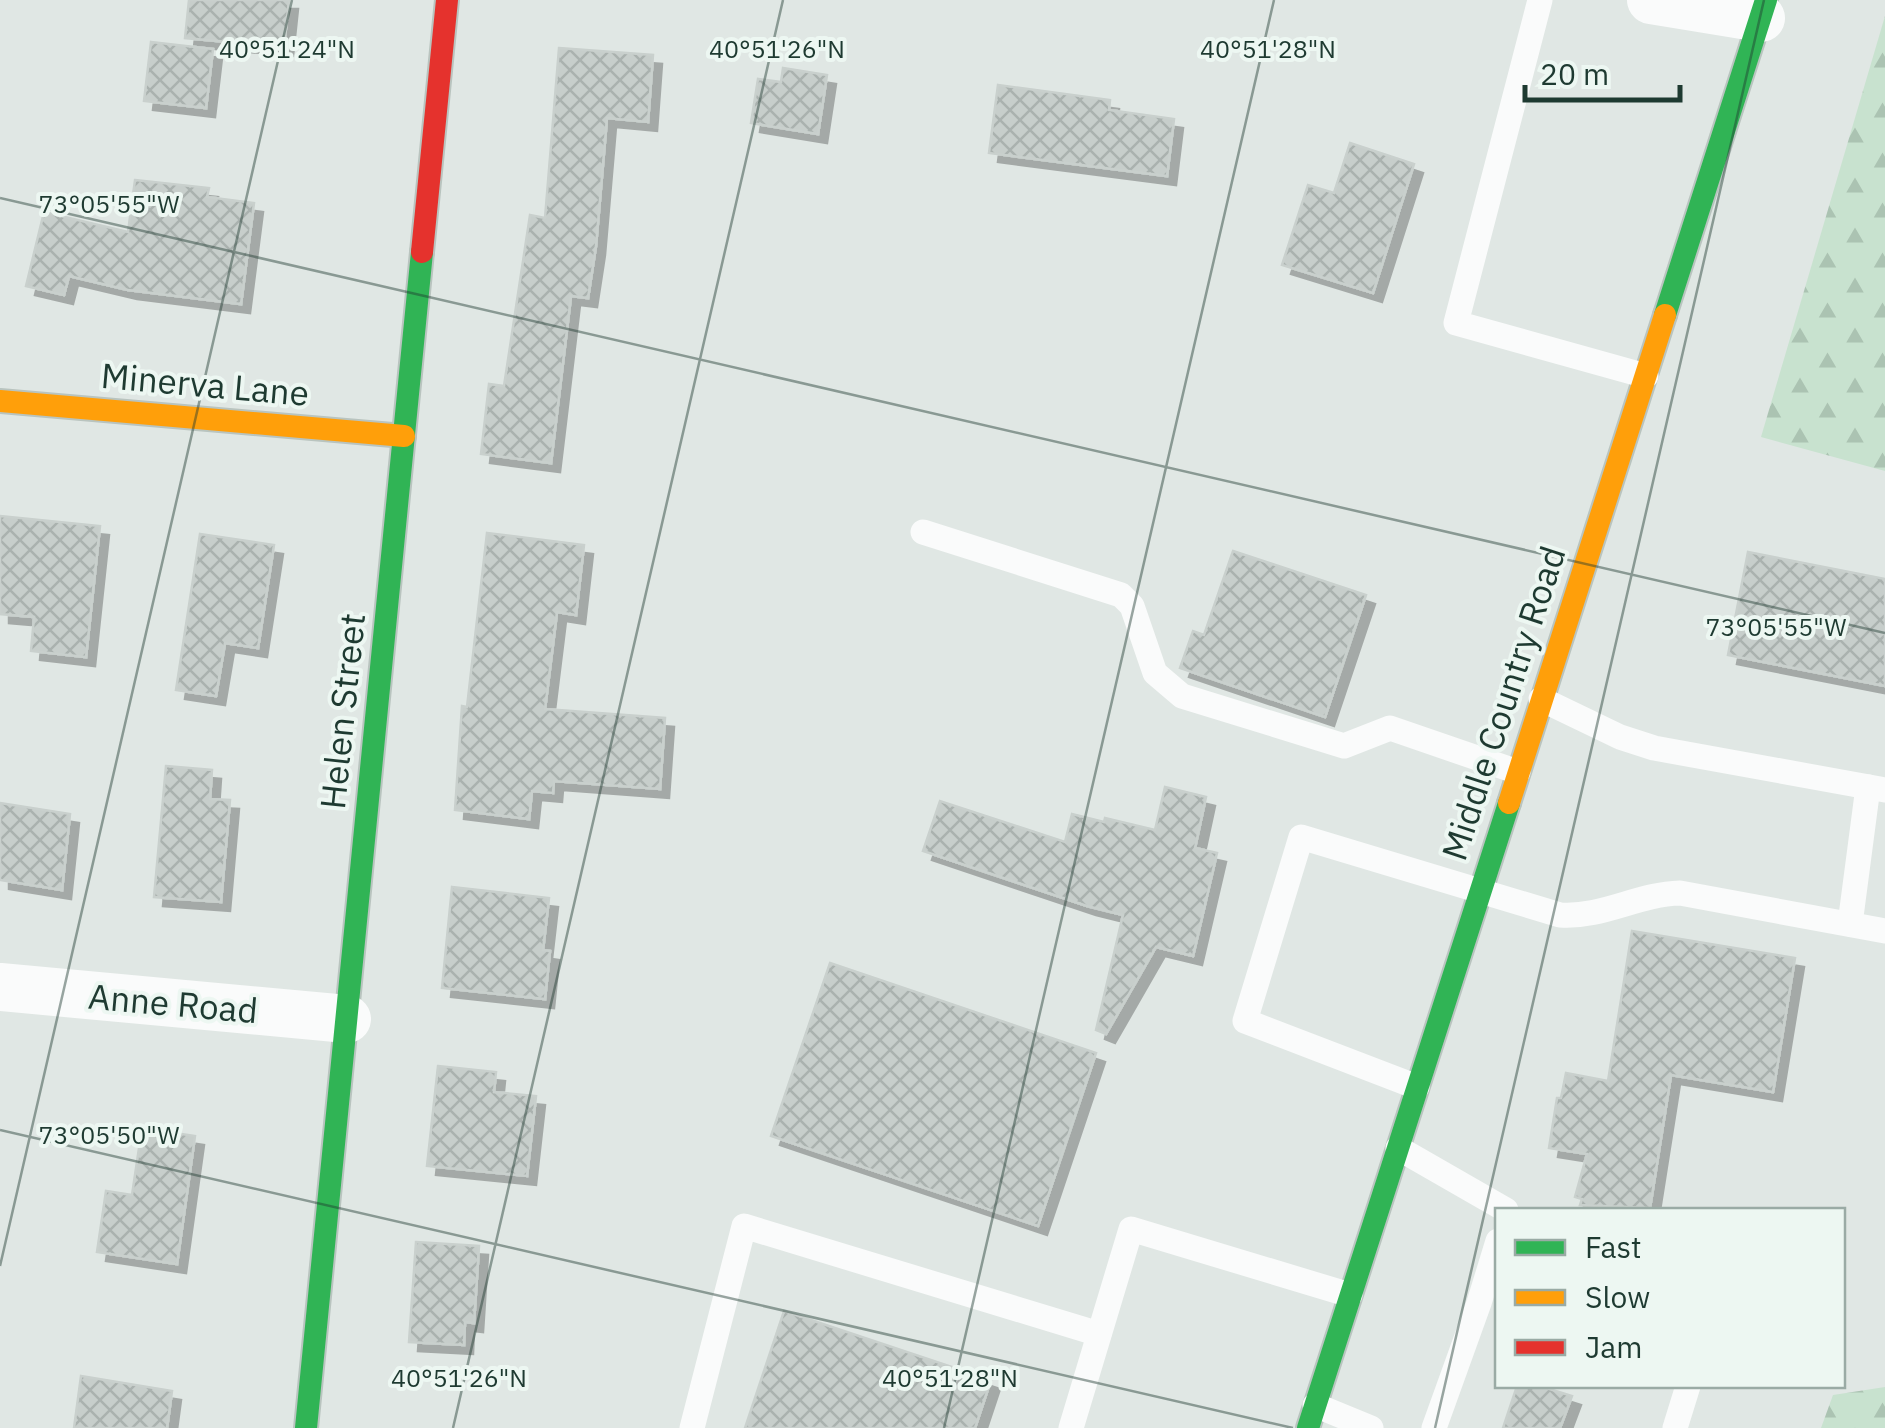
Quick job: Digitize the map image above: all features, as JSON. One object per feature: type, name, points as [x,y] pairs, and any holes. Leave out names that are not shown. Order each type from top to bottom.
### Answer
[{"type":"street","name":"Helen Street","points":[[306,1428],[447,0]]},
{"type":"street","points":[[1650,0],[1763,9]]},
{"type":"street","name":"Middle Country Road","points":[[1312,1417],[1763,9]]},
{"type":"street","name":"Minerva Lane","points":[[0,401],[404,436]]},
{"type":"street","name":"Anne Road","points":[[0,987],[347,1019]]},
{"type":"lane","points":[[1540,0],[1456,323],[1646,376]]},
{"type":"lane","points":[[923,532],[1120,595],[1132,606],[1155,673],[1182,696],[1344,746],[1390,728],[1518,772]]},
{"type":"lane","points":[[1541,699],[1620,737],[1654,748],[1876,788],[1850,924]]},
{"type":"lane","points":[[1417,1087],[1245,1021],[1301,836],[1560,914],[1584,916],[1680,892],[1885,931]]},
{"type":"lane","points":[[1398,1148],[1503,1208]]},
{"type":"lane","points":[[692,1428],[744,1226],[1099,1334]]},
{"type":"lane","points":[[1071,1428],[1132,1229],[1350,1295]]},
{"type":"lane","points":[[1434,1428],[1488,1305],[1495,1261]]},
{"type":"lane","points":[[1674,1428],[1687,1388]]},
{"type":"lane","points":[[1312,1417],[1371,1428]]},
{"type":"green space","points":[[1885,16],[1885,471],[1761,437]]},
{"type":"green space","points":[[1885,1387],[1885,1428],[1821,1428],[1833,1395]]},
{"type":"building","points":[[189,0],[289,0],[284,47],[185,38]]},
{"type":"building","points":[[151,42],[213,49],[206,108],[144,101]]},
{"type":"building","points":[[559,48],[653,55],[648,122],[607,118],[588,298],[571,296],[551,463],[481,454],[489,384],[504,386],[530,215],[545,218]]},
{"type":"building","points":[[783,68],[827,75],[818,134],[751,123],[758,79],[781,82]]},
{"type":"building","points":[[998,85],[1110,100],[1109,110],[1174,119],[1167,176],[989,153]]},
{"type":"building","points":[[1350,143],[1414,164],[1373,293],[1282,265],[1308,185],[1334,193]]},
{"type":"building","points":[[135,180],[209,188],[207,197],[254,203],[241,304],[128,290],[69,276],[64,295],[26,286],[44,212],[128,232]]},
{"type":"building","points":[[0,516],[100,526],[86,657],[31,651],[34,617],[0,614]]},
{"type":"building","points":[[487,533],[584,545],[576,615],[557,612],[545,709],[665,718],[660,789],[554,781],[553,793],[532,791],[529,819],[455,810],[462,706],[467,707]]},
{"type":"building","points":[[200,534],[274,545],[258,648],[225,643],[216,696],[176,690]]},
{"type":"building","points":[[1233,551],[1366,595],[1325,717],[1180,668],[1193,631],[1204,635]]},
{"type":"building","points":[[1748,552],[1885,579],[1885,686],[1728,655]]},
{"type":"building","points":[[166,766],[212,770],[210,799],[230,800],[221,902],[154,897]]},
{"type":"building","points":[[1165,787],[1206,797],[1195,848],[1217,853],[1193,956],[1156,947],[1106,1034],[1096,1030],[1123,915],[923,851],[940,801],[1065,842],[1072,814],[1155,830]]},
{"type":"building","points":[[0,803],[70,814],[62,890],[0,880]]},
{"type":"building","points":[[452,887],[549,898],[543,950],[550,951],[545,999],[442,988]]},
{"type":"building","points":[[1632,931],[1795,958],[1773,1092],[1671,1075],[1650,1208],[1580,1205],[1582,1199],[1575,1197],[1587,1154],[1549,1148],[1557,1098],[1561,1098],[1566,1073],[1608,1081]]},
{"type":"building","points":[[830,963],[1096,1053],[1038,1226],[771,1136]]},
{"type":"building","points":[[438,1066],[496,1072],[494,1092],[536,1096],[527,1176],[427,1166]]},
{"type":"building","points":[[142,1128],[195,1136],[177,1264],[97,1252],[106,1191],[132,1195]]},
{"type":"building","points":[[416,1242],[479,1246],[474,1323],[465,1322],[464,1345],[409,1342]]},
{"type":"building","points":[[784,1311],[991,1380],[975,1428],[745,1428]]},
{"type":"building","points":[[81,1376],[172,1391],[167,1428],[74,1428]]},
{"type":"building","points":[[1516,1388],[1546,1388],[1572,1396],[1560,1428],[1503,1428]]},
{"type":"traffic: fast","points":[[1665,315],[1766,0]]},
{"type":"traffic: fast","points":[[306,1428],[422,252]]},
{"type":"traffic: fast","points":[[1308,1428],[1509,803]]},
{"type":"traffic: slow","points":[[1509,803],[1665,315]]},
{"type":"traffic: slow","points":[[0,401],[404,436]]},
{"type":"traffic: jam","points":[[422,252],[447,0]]}]
